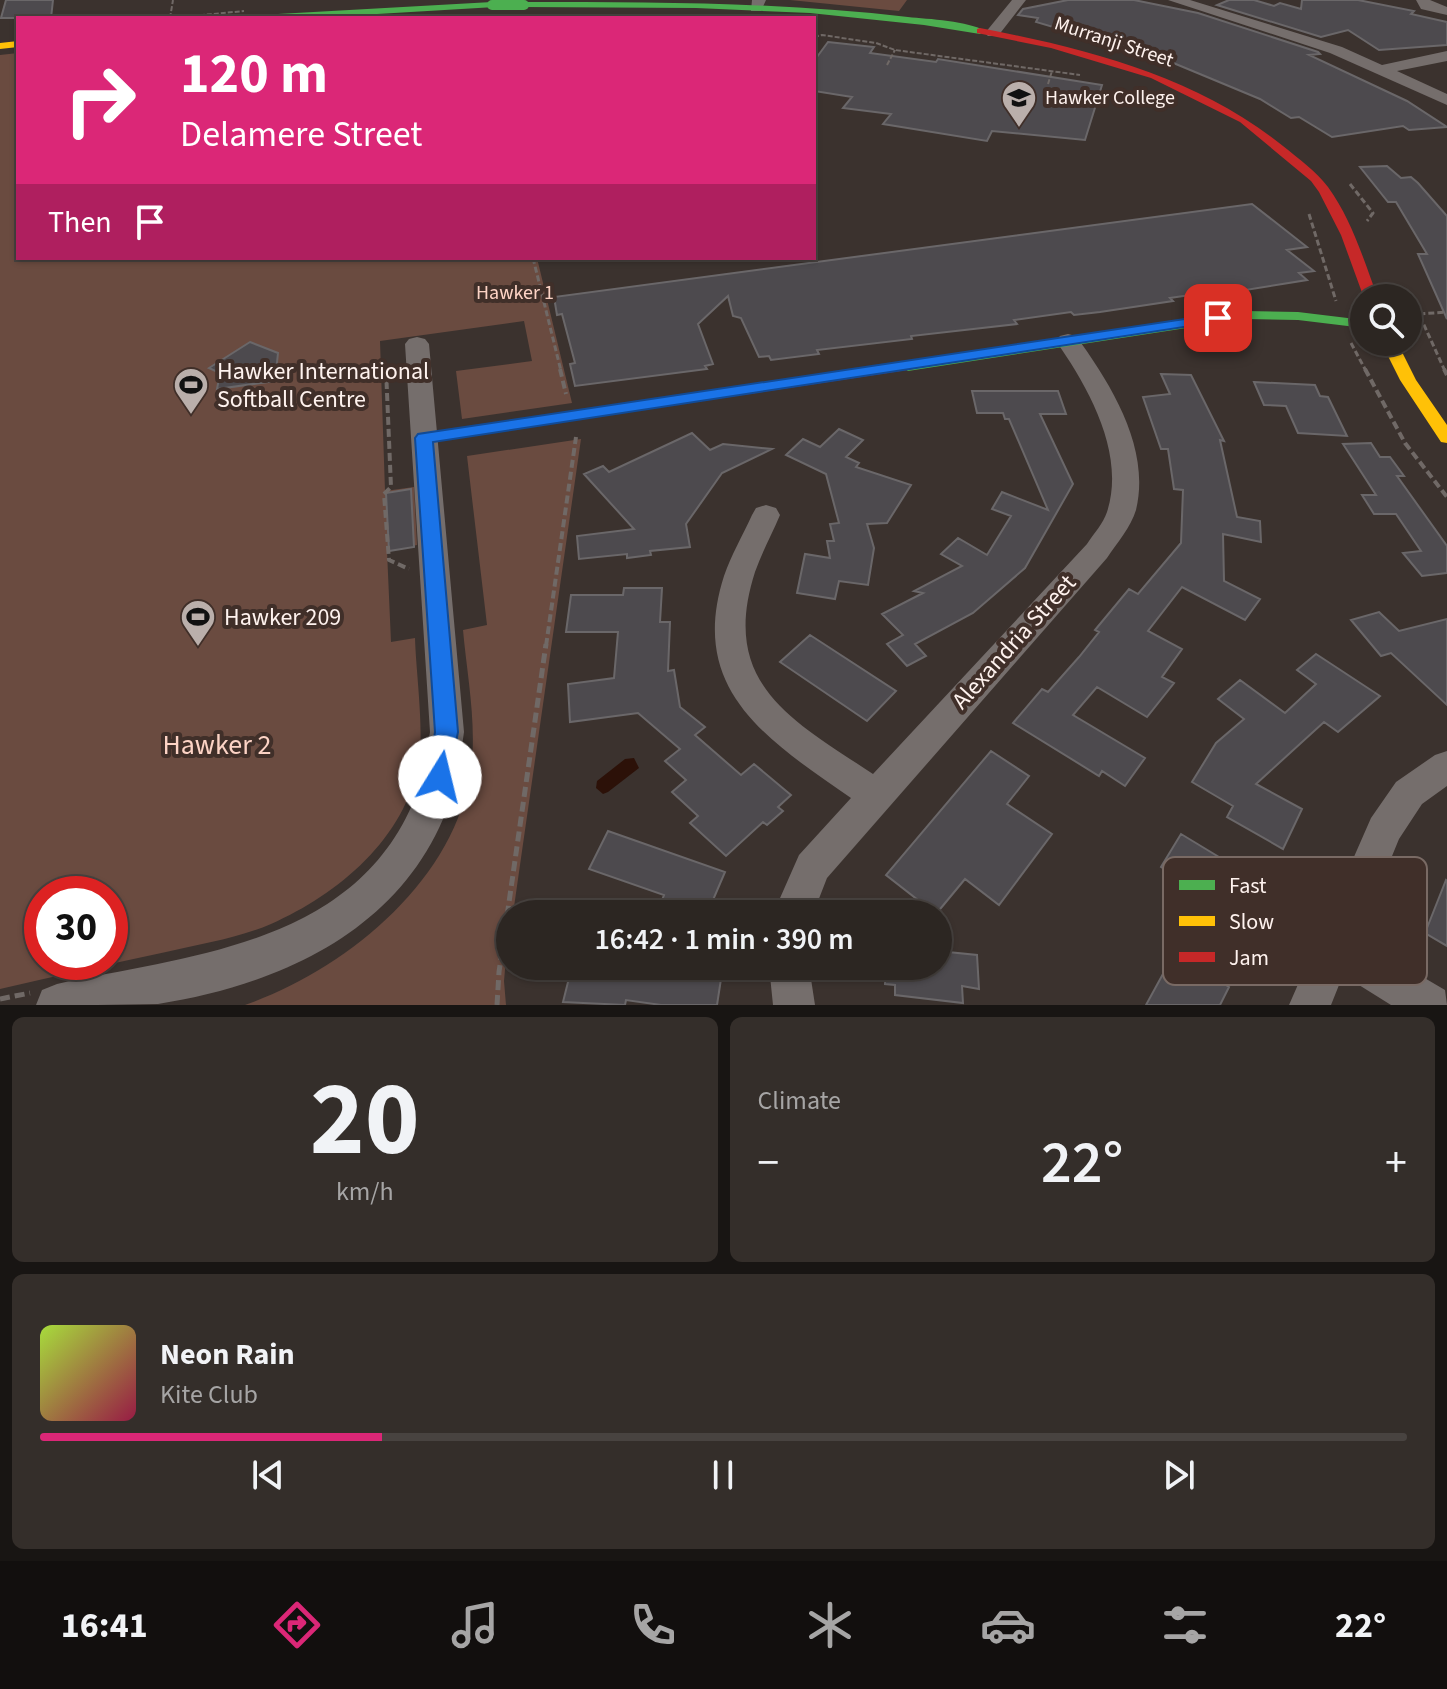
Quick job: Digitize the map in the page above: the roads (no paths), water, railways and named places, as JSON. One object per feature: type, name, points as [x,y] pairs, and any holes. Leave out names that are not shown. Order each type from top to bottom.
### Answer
[{"type":"street","points":[[993,33],[1019,0]]},
{"type":"street","points":[[1175,0],[1272,28],[1384,69],[1447,100]]},
{"type":"street","points":[[1423,0],[1426,6],[1447,11]]},
{"type":"street","name":"Murranji Street","points":[[296,16],[492,5],[758,4],[993,33],[1069,49],[1126,66],[1200,96],[1250,124],[1293,156],[1326,191],[1341,217],[1366,284]]},
{"type":"street","points":[[1384,69],[1447,56]]},
{"type":"street","points":[[424,438],[1245,315],[1350,322]]},
{"type":"street","name":"Alexandria Street","points":[[799,900],[812,867],[1097,551],[1116,523],[1122,508],[1125,477],[1119,444],[1092,373],[1068,341]]},
{"type":"street","points":[[44,999],[254,961],[307,940],[375,888],[409,845],[433,800],[447,732],[417,354]]},
{"type":"street","points":[[1396,356],[1408,380],[1447,438]]},
{"type":"street","points":[[766,515],[737,581],[730,644],[737,674],[754,703],[780,727],[875,795]]},
{"type":"street","points":[[1372,857],[1384,830],[1409,793],[1447,766]]},
{"type":"street","points":[[791,980],[794,1005]]},
{"type":"street","points":[[1310,1005],[1318,985]]},
{"type":"street","points":[[1397,985],[1430,1005]]},
{"type":"place","name":"Hawker College","points":[[1019,129]]},
{"type":"place","name":"Hawker International Softball Centre","points":[[191,416]]},
{"type":"place","name":"Hawker 209","points":[[198,648]]},
{"type":"park label","name":"Hawker 1","points":[[515,293]]},
{"type":"park label","name":"Hawker 2","points":[[217,745]]}]
